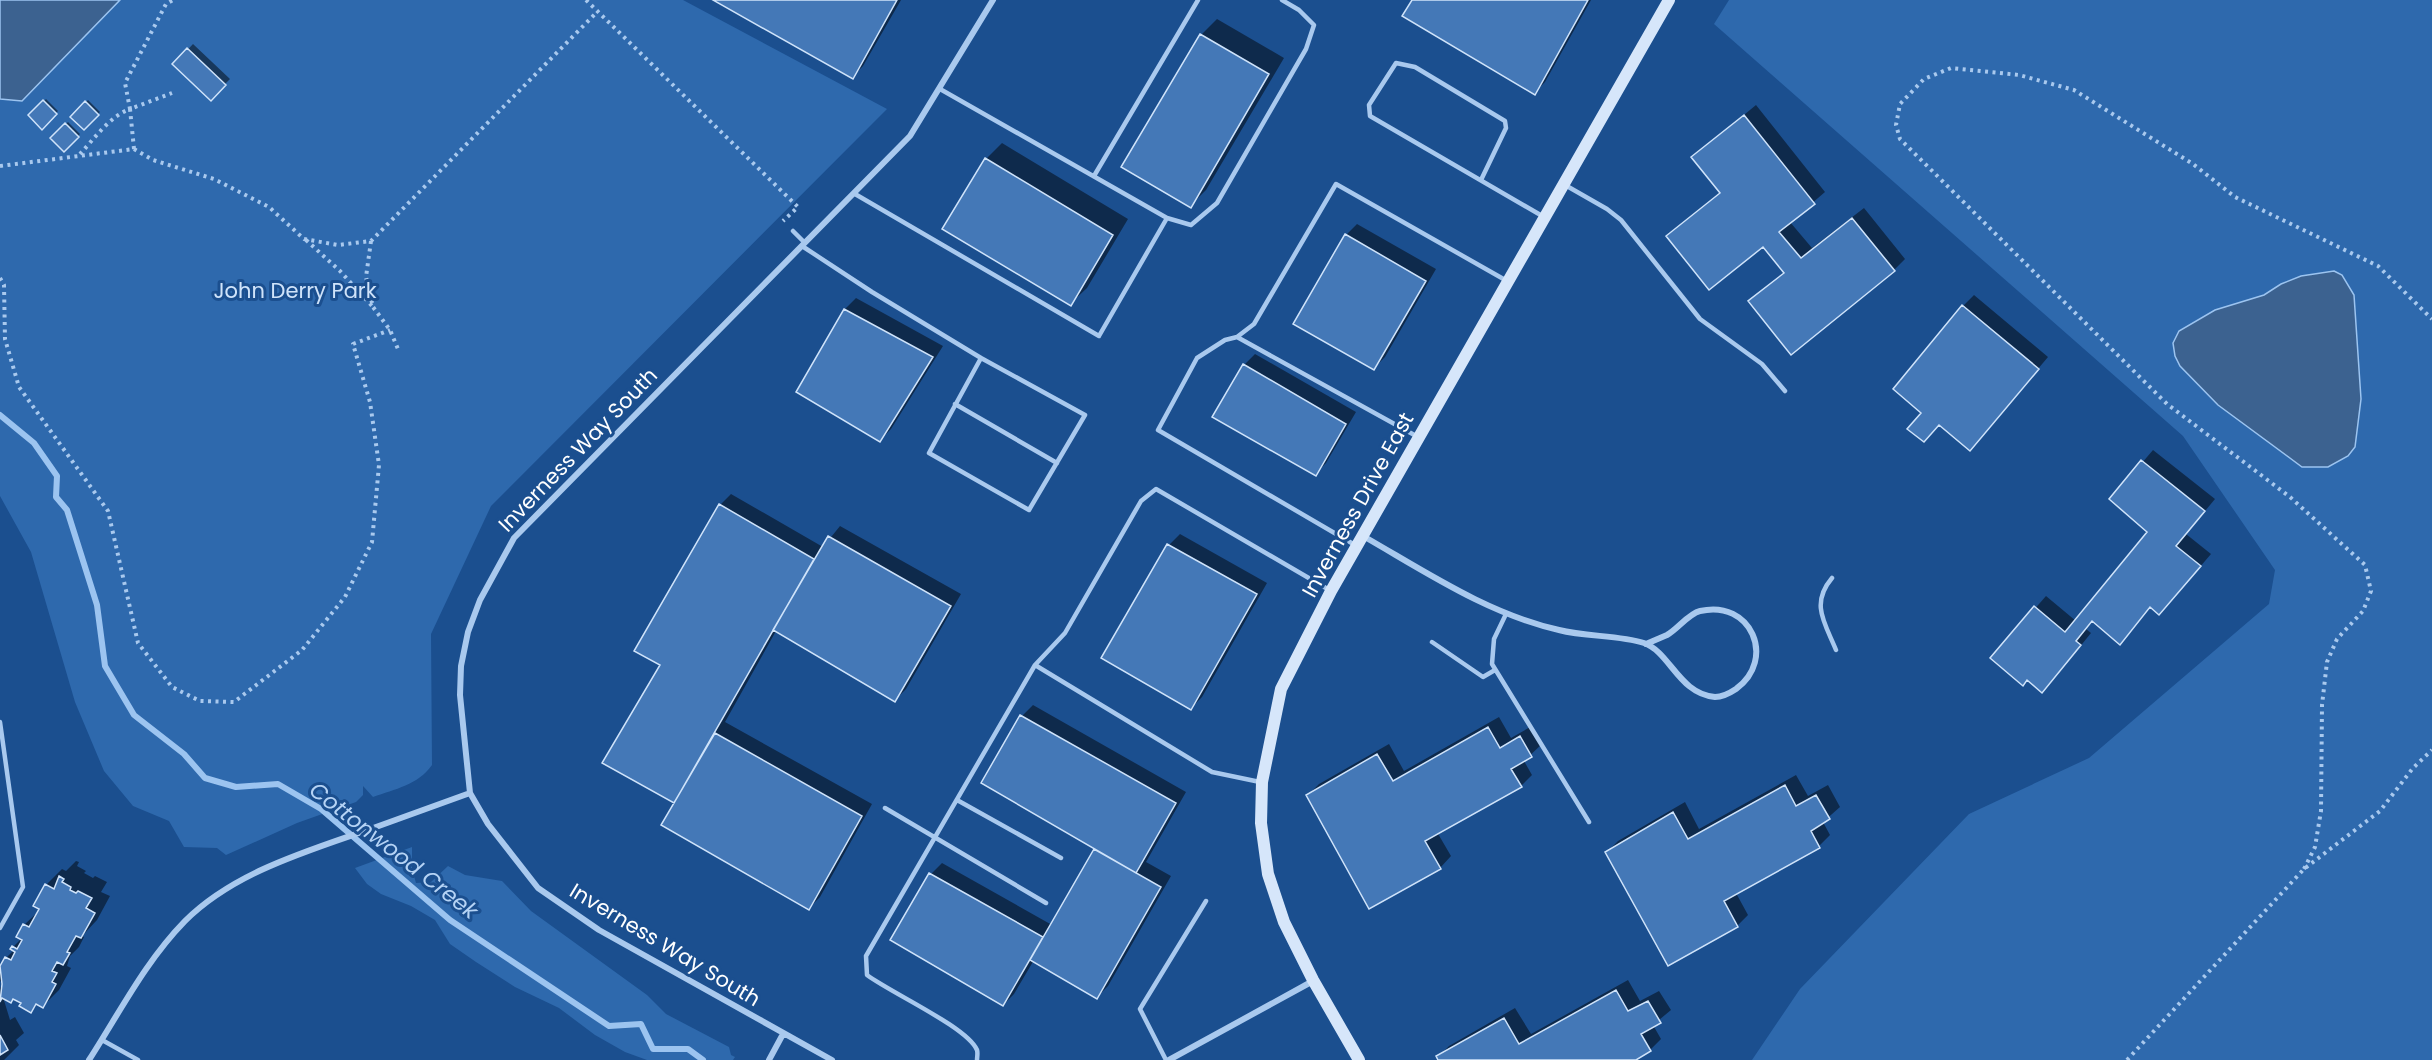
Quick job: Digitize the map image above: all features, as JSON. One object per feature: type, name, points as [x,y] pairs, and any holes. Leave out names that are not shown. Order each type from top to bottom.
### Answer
[{"type":"main road","name":"Inverness Drive East","points":[[1359,1060],[1313,980],[1284,922],[1268,874],[1261,823],[1262,782],[1281,689],[1330,591],[1669,0]]},
{"type":"street","name":"Inverness Way South","points":[[832,1060],[783,1035],[600,930],[538,888],[488,824],[470,793],[460,695],[461,666],[468,632],[480,600],[504,552],[514,538],[910,136],[993,0]]},
{"type":"street","points":[[1360,541],[1506,614],[1559,630],[1646,644],[1667,634],[1698,611],[1725,609],[1745,621],[1752,631],[1757,662],[1748,680],[1728,695],[1715,697],[1692,689],[1646,644]]},
{"type":"street","points":[[89,1060],[147,966],[172,935],[200,908],[225,889],[253,874],[330,843],[470,793]]},
{"type":"street","points":[[1167,1060],[1313,980]]},
{"type":"street","points":[[769,1060],[783,1035]]},
{"type":"lane","points":[[1094,176],[1198,0]]},
{"type":"lane","points":[[940,89],[1167,218],[1191,225],[1217,203],[1306,49],[1314,26],[1299,10],[1282,0]]},
{"type":"lane","points":[[1481,180],[1506,128],[1505,121],[1415,67],[1396,63],[1369,105],[1370,116],[1544,217]]},
{"type":"lane","points":[[1360,541],[1158,430],[1197,358],[1225,340],[1237,337],[1254,324],[1336,184],[1507,281]]},
{"type":"lane","points":[[1563,184],[1607,209],[1621,220],[1700,319],[1762,364],[1785,391]]},
{"type":"lane","points":[[855,194],[1099,336],[1167,218]]},
{"type":"lane","points":[[793,231],[804,244],[872,292],[981,358],[1084,415],[1029,510],[929,453],[981,358]]},
{"type":"lane","points":[[1237,337],[1418,437]]},
{"type":"lane","points":[[955,404],[1057,463]]},
{"type":"lane","points":[[978,1060],[976,1050],[959,1030],[867,975],[866,956],[1035,665],[1065,633],[1142,501],[1156,489],[1330,591]]},
{"type":"lane","points":[[1832,578],[1821,592],[1820,611],[1836,650]]},
{"type":"lane","points":[[1506,614],[1494,639],[1492,664],[1589,822]]},
{"type":"lane","points":[[1432,642],[1483,677],[1496,670]]},
{"type":"lane","points":[[1035,665],[1212,772],[1262,782]]},
{"type":"lane","points":[[0,722],[23,887],[0,928]]},
{"type":"lane","points":[[957,800],[1061,858]]},
{"type":"lane","points":[[885,808],[1046,903]]},
{"type":"lane","points":[[1167,1060],[1140,1009],[1206,900]]},
{"type":"lane","points":[[102,1040],[138,1060]]},
{"type":"path","points":[[134,149],[125,83],[166,2],[173,0]]},
{"type":"path","points":[[586,0],[798,207],[783,221]]},
{"type":"path","points":[[373,307],[366,277],[371,241],[597,12]]},
{"type":"path","points":[[2304,869],[2315,848],[2321,811],[2322,705],[2327,662],[2337,639],[2363,611],[2371,591],[2365,565],[2290,497],[2159,396],[1900,139],[1896,125],[1900,104],[1924,79],[1951,68],[2019,75],[2074,90],[2193,164],[2235,197],[2378,266],[2432,319]]},
{"type":"path","points":[[79,155],[122,112],[172,93]]},
{"type":"path","points":[[0,166],[134,149],[153,160],[214,179],[269,207],[340,271],[373,307],[390,330],[399,349]]},
{"type":"path","points":[[304,239],[339,245],[371,241]]},
{"type":"path","points":[[0,278],[4,285],[5,339],[19,387],[108,511],[138,643],[172,687],[200,701],[234,702],[302,650],[345,597],[372,542],[379,465],[370,402],[353,344],[390,330]]},
{"type":"path","points":[[2127,1060],[2304,869],[2380,811],[2413,768],[2432,750]]},
{"type":"green space","name":"John Derry Park","points":[[0,0],[683,0],[887,109],[491,506],[431,634],[432,765],[426,772],[406,786],[373,797],[363,786],[363,795],[356,802],[297,823],[226,855],[217,848],[184,847],[169,821],[133,806],[104,771],[75,702],[31,552],[0,496]]},
{"type":"green space","points":[[1729,0],[2432,0],[2432,1060],[1752,1060],[1800,989],[1969,814],[2089,758],[2269,604],[2275,570],[2183,436],[1714,24]]},
{"type":"green space","points":[[412,847],[412,869],[416,883],[431,882],[448,866],[465,875],[502,881],[531,911],[647,995],[666,1014],[729,1047],[731,1055],[735,1057],[733,1060],[647,1060],[625,1052],[595,1035],[559,1008],[515,987],[476,962],[450,944],[435,920],[411,906],[381,894],[367,884],[355,868]]},
{"type":"shaded area","points":[[0,0],[120,0],[22,101],[0,99]]},
{"type":"shaded area","points":[[2334,271],[2342,275],[2354,295],[2361,399],[2355,447],[2348,456],[2328,467],[2302,467],[2218,405],[2180,366],[2175,356],[2173,343],[2179,331],[2215,310],[2264,295],[2281,284],[2301,276]]},
{"type":"building","points":[[713,0],[897,0],[853,79]]},
{"type":"building","points":[[1412,0],[1588,0],[1535,95],[1402,16]]},
{"type":"building","points":[[1200,34],[1269,74],[1191,208],[1121,167]]},
{"type":"building","points":[[187,48],[226,85],[211,101],[172,64]]},
{"type":"building","points":[[43,100],[57,114],[42,130],[28,115]]},
{"type":"building","points":[[85,101],[99,115],[84,130],[70,117]]},
{"type":"building","points":[[1744,115],[1815,204],[1779,232],[1801,258],[1852,218],[1895,271],[1791,355],[1748,301],[1784,273],[1763,247],[1709,290],[1666,236],[1720,193],[1691,157]]},
{"type":"building","points":[[65,123],[79,137],[64,152],[50,138]]},
{"type":"building","points":[[985,158],[1113,235],[1071,306],[942,229]]},
{"type":"building","points":[[1345,234],[1426,281],[1374,370],[1293,324]]},
{"type":"building","points":[[1962,305],[2039,369],[1970,451],[1939,425],[1924,442],[1907,429],[1921,413],[1893,389]]},
{"type":"building","points":[[844,309],[933,357],[880,442],[796,392]]},
{"type":"building","points":[[1243,364],[1346,424],[1316,476],[1212,417]]},
{"type":"building","points":[[2141,460],[2205,511],[2176,546],[2201,566],[2159,615],[2150,607],[2120,645],[2092,621],[2076,641],[2081,645],[2042,693],[2027,680],[2023,686],[1990,658],[2034,606],[2065,632],[2147,532],[2109,499]]},
{"type":"building","points":[[719,504],[814,559],[674,803],[602,763],[660,665],[634,651]]},
{"type":"building","points":[[828,536],[951,606],[895,702],[773,630]]},
{"type":"building","points":[[1167,544],[1257,594],[1191,710],[1101,658]]},
{"type":"building","points":[[1020,715],[1176,803],[1136,873],[981,783]]},
{"type":"building","points":[[1488,727],[1500,748],[1520,736],[1532,757],[1511,769],[1522,787],[1425,841],[1441,869],[1369,909],[1306,795],[1377,754],[1393,781]]},
{"type":"building","points":[[715,733],[862,816],[809,910],[661,825]]},
{"type":"building","points":[[1785,785],[1796,806],[1816,795],[1830,819],[1811,831],[1820,848],[1724,901],[1738,927],[1668,966],[1605,852],[1673,812],[1688,839]]},
{"type":"building","points":[[1094,849],[1161,887],[1097,999],[1030,960]]},
{"type":"building","points":[[929,873],[1043,937],[1003,1006],[890,940]]},
{"type":"building","points":[[59,876],[64,879],[62,882],[71,887],[70,890],[92,898],[86,908],[95,913],[81,938],[76,936],[63,965],[57,962],[52,971],[57,973],[52,982],[56,984],[43,1008],[36,1004],[31,1013],[19,1006],[21,1003],[13,999],[11,1003],[2,998],[0,1002],[2,984],[0,966],[5,957],[11,960],[15,952],[10,949],[12,946],[17,949],[22,940],[16,937],[23,924],[29,927],[39,909],[33,906],[45,884],[54,889]]},
{"type":"building","points":[[1616,990],[1628,1011],[1648,1001],[1661,1023],[1641,1034],[1651,1051],[1636,1060],[1438,1060],[1436,1056],[1504,1018],[1519,1044]]},
{"type":"building","points":[[0,1035],[8,1050],[0,1055]]},
{"type":"waterway","name":"Cottonwood Creek","points":[[0,415],[34,443],[57,476],[56,497],[67,510],[97,605],[105,666],[134,715],[184,754],[205,778],[236,787],[278,784],[321,809],[450,920],[609,1026],[641,1024],[653,1049],[688,1049],[703,1060]]}]
